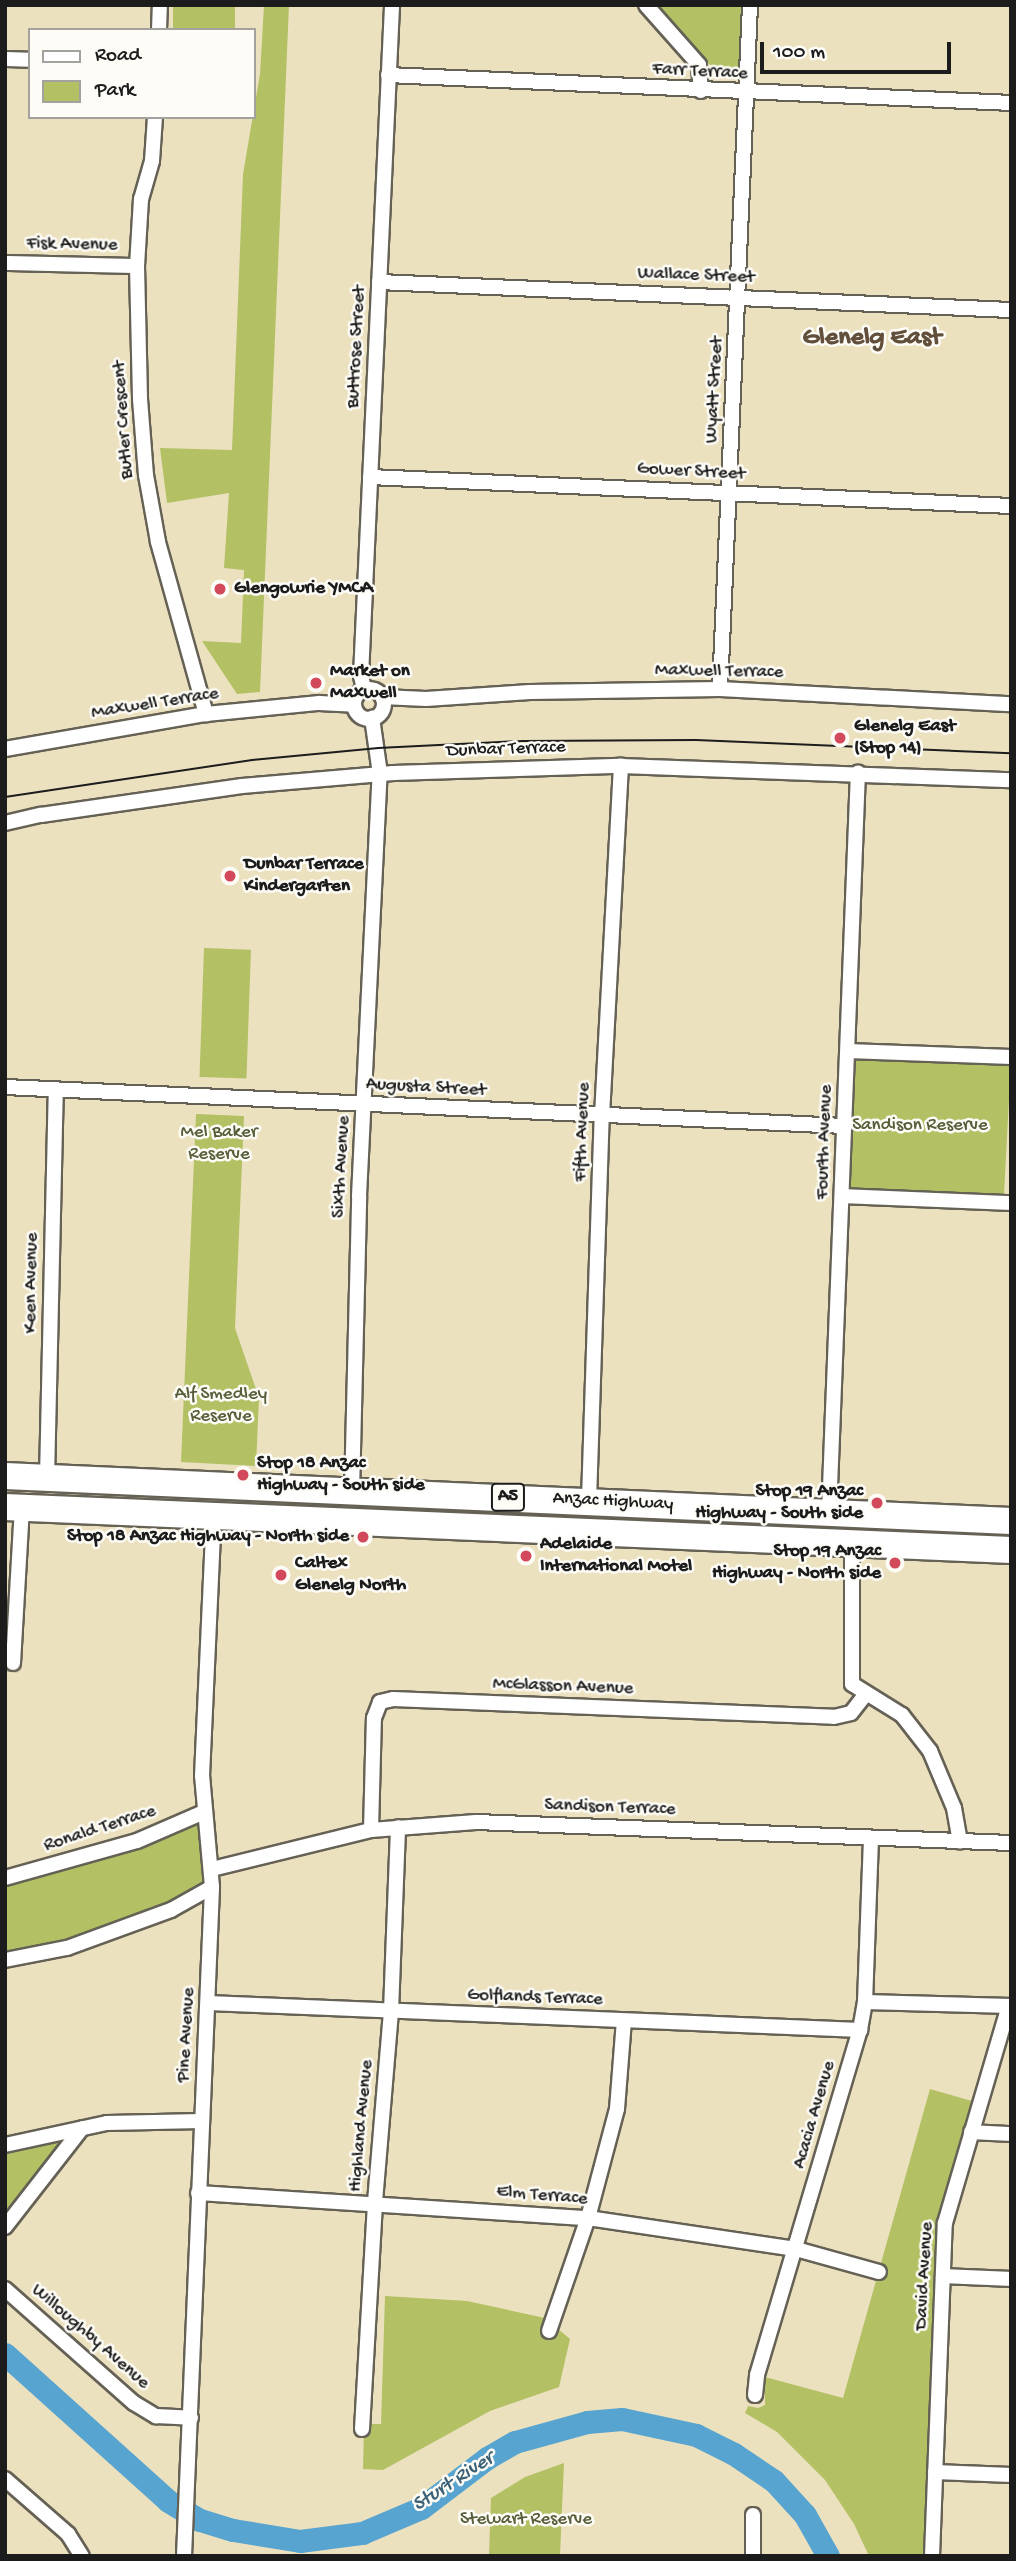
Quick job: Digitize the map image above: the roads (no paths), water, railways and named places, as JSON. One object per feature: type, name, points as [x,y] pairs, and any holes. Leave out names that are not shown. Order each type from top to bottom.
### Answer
[{"type":"highway","name":"Anzac Highway","points":[[5,1476],[589,1500],[1011,1521]]},
{"type":"highway","name":"Anzac Highway","points":[[13,1507],[1011,1550]]},
{"type":"highway","points":[[702,1537],[713,1507]]},
{"type":"highway","points":[[713,1507],[724,1527],[743,1538]]},
{"type":"street","points":[[159,28],[160,5]]},
{"type":"street","name":"Buttrose Street","points":[[365,689],[362,676],[392,5]]},
{"type":"street","points":[[646,5],[698,65],[701,91]]},
{"type":"street","name":"Wyatt Street","points":[[720,689],[750,5]]},
{"type":"street","points":[[5,59],[28,60]]},
{"type":"street","name":"Farr Terrace","points":[[388,75],[1011,103]]},
{"type":"street","name":"Butler Crescent","points":[[155,119],[152,161],[141,199],[137,266],[140,399],[146,475],[158,542],[206,714]]},
{"type":"street","name":"Fisk Avenue","points":[[5,263],[137,266]]},
{"type":"street","name":"Wallace Street","points":[[379,282],[1011,310]]},
{"type":"street","name":"Gower Street","points":[[370,477],[1011,506]]},
{"type":"street","points":[[365,689],[373,689],[379,708],[358,714],[354,705],[355,697],[365,689]]},
{"type":"street","name":"Maxwell Terrace","points":[[379,708],[426,699],[530,692],[720,689],[1011,704]]},
{"type":"street","name":"Maxwell Terrace","points":[[5,749],[206,714],[319,703],[354,705]]},
{"type":"street","name":"Sixth Avenue","points":[[352,1492],[364,1104],[380,774],[379,708]]},
{"type":"street","name":"Dunbar Terrace","points":[[5,823],[41,815],[242,786],[380,774],[621,766],[1011,780]]},
{"type":"street","name":"Fifth Avenue","points":[[589,1500],[602,1116],[621,766]]},
{"type":"street","name":"Fourth Avenue","points":[[829,1513],[858,773]]},
{"type":"street","points":[[848,1051],[1011,1057]]},
{"type":"street","name":"Augusta Street","points":[[5,1087],[845,1126]]},
{"type":"street","name":"Keen Avenue","points":[[47,1478],[56,1089]]},
{"type":"street","points":[[842,1196],[1011,1203]]},
{"type":"street","points":[[12,1663],[13,1507]]},
{"type":"street","name":"Pine Avenue","points":[[184,2556],[212,1887],[204,1812],[203,1765],[214,1516]]},
{"type":"street","points":[[852,1544],[852,1684],[865,1695],[902,1715],[930,1751],[954,1808],[960,1841]]},
{"type":"street","name":"McGlasson Avenue","points":[[371,1830],[374,1718],[380,1702],[393,1699],[834,1717],[851,1713],[865,1695]]},
{"type":"street","name":"Ronald Terrace","points":[[5,1878],[137,1841],[204,1812]]},
{"type":"street","name":"Sandison Terrace","points":[[212,1869],[371,1830],[476,1822],[1011,1843]]},
{"type":"street","name":"Highland Avenue","points":[[362,2429],[375,2202],[391,2011],[398,1827]]},
{"type":"street","name":"Acacia Avenue","points":[[755,2395],[757,2375],[860,2030],[865,2002],[871,1839]]},
{"type":"street","points":[[5,1960],[68,1948],[170,1910],[212,1887]]},
{"type":"street","points":[[865,2002],[1010,2006]]},
{"type":"street","name":"Golflands Terrace","points":[[208,2003],[860,2030]]},
{"type":"street","name":"David Avenue","points":[[932,2556],[945,2222],[1010,2006]]},
{"type":"street","points":[[549,2331],[588,2218],[617,2109],[624,2021]]},
{"type":"street","points":[[5,2145],[107,2123],[202,2121]]},
{"type":"street","points":[[5,2227],[82,2128]]},
{"type":"street","points":[[971,2132],[1011,2134]]},
{"type":"street","name":"Elm Terrace","points":[[198,2193],[375,2202],[588,2218],[796,2249],[879,2272]]},
{"type":"street","points":[[943,2276],[1011,2279]]},
{"type":"street","name":"Willoughby Avenue","points":[[5,2289],[134,2403],[156,2416],[191,2418]]},
{"type":"street","points":[[934,2472],[1011,2475]]},
{"type":"street","points":[[5,2479],[68,2534],[82,2556]]},
{"type":"street","points":[[753,2515],[753,2556]]},
{"type":"waterway","name":"Sturt River","points":[[5,2354],[168,2501],[200,2520],[233,2530],[300,2541],[362,2533],[421,2508],[487,2458],[515,2442],[587,2422],[622,2419],[696,2435],[734,2454],[774,2481],[805,2515],[828,2556]]},
{"type":"tram line","points":[[5,797],[252,760],[378,748],[523,741],[696,740],[1011,753]]},
{"type":"place","name":"Glengowrie YMCA","points":[[220,589]]},
{"type":"place","name":"Market on Maxwell","points":[[316,683]]},
{"type":"place","name":"Glenelg East (Stop 14)","points":[[840,738]]},
{"type":"place","name":"Dunbar Terrace Kindergarten","points":[[230,876]]},
{"type":"place","name":"Stop 18 Anzac Highway - South side","points":[[243,1475]]},
{"type":"place","name":"Stop 19 Anzac Highway - South side","points":[[877,1503]]},
{"type":"place","name":"Stop 18 Anzac Highway - North side","points":[[363,1537]]},
{"type":"place","name":"Adelaide International Motel","points":[[526,1556]]},
{"type":"place","name":"Stop 19 Anzac Highway - North side","points":[[895,1563]]},
{"type":"place","name":"Caltex Glenelg North","points":[[281,1575]]},
{"type":"district","name":"Glenelg East","points":[[872,339]]},
{"type":"park label","name":"Sandison Reserve","points":[[920,1126]]},
{"type":"park label","name":"Mel Baker Reserve","points":[[219,1144]]},
{"type":"park label","name":"Alf Smedley Reserve","points":[[221,1406]]},
{"type":"park label","name":"Stewart Reserve","points":[[526,2520]]}]
